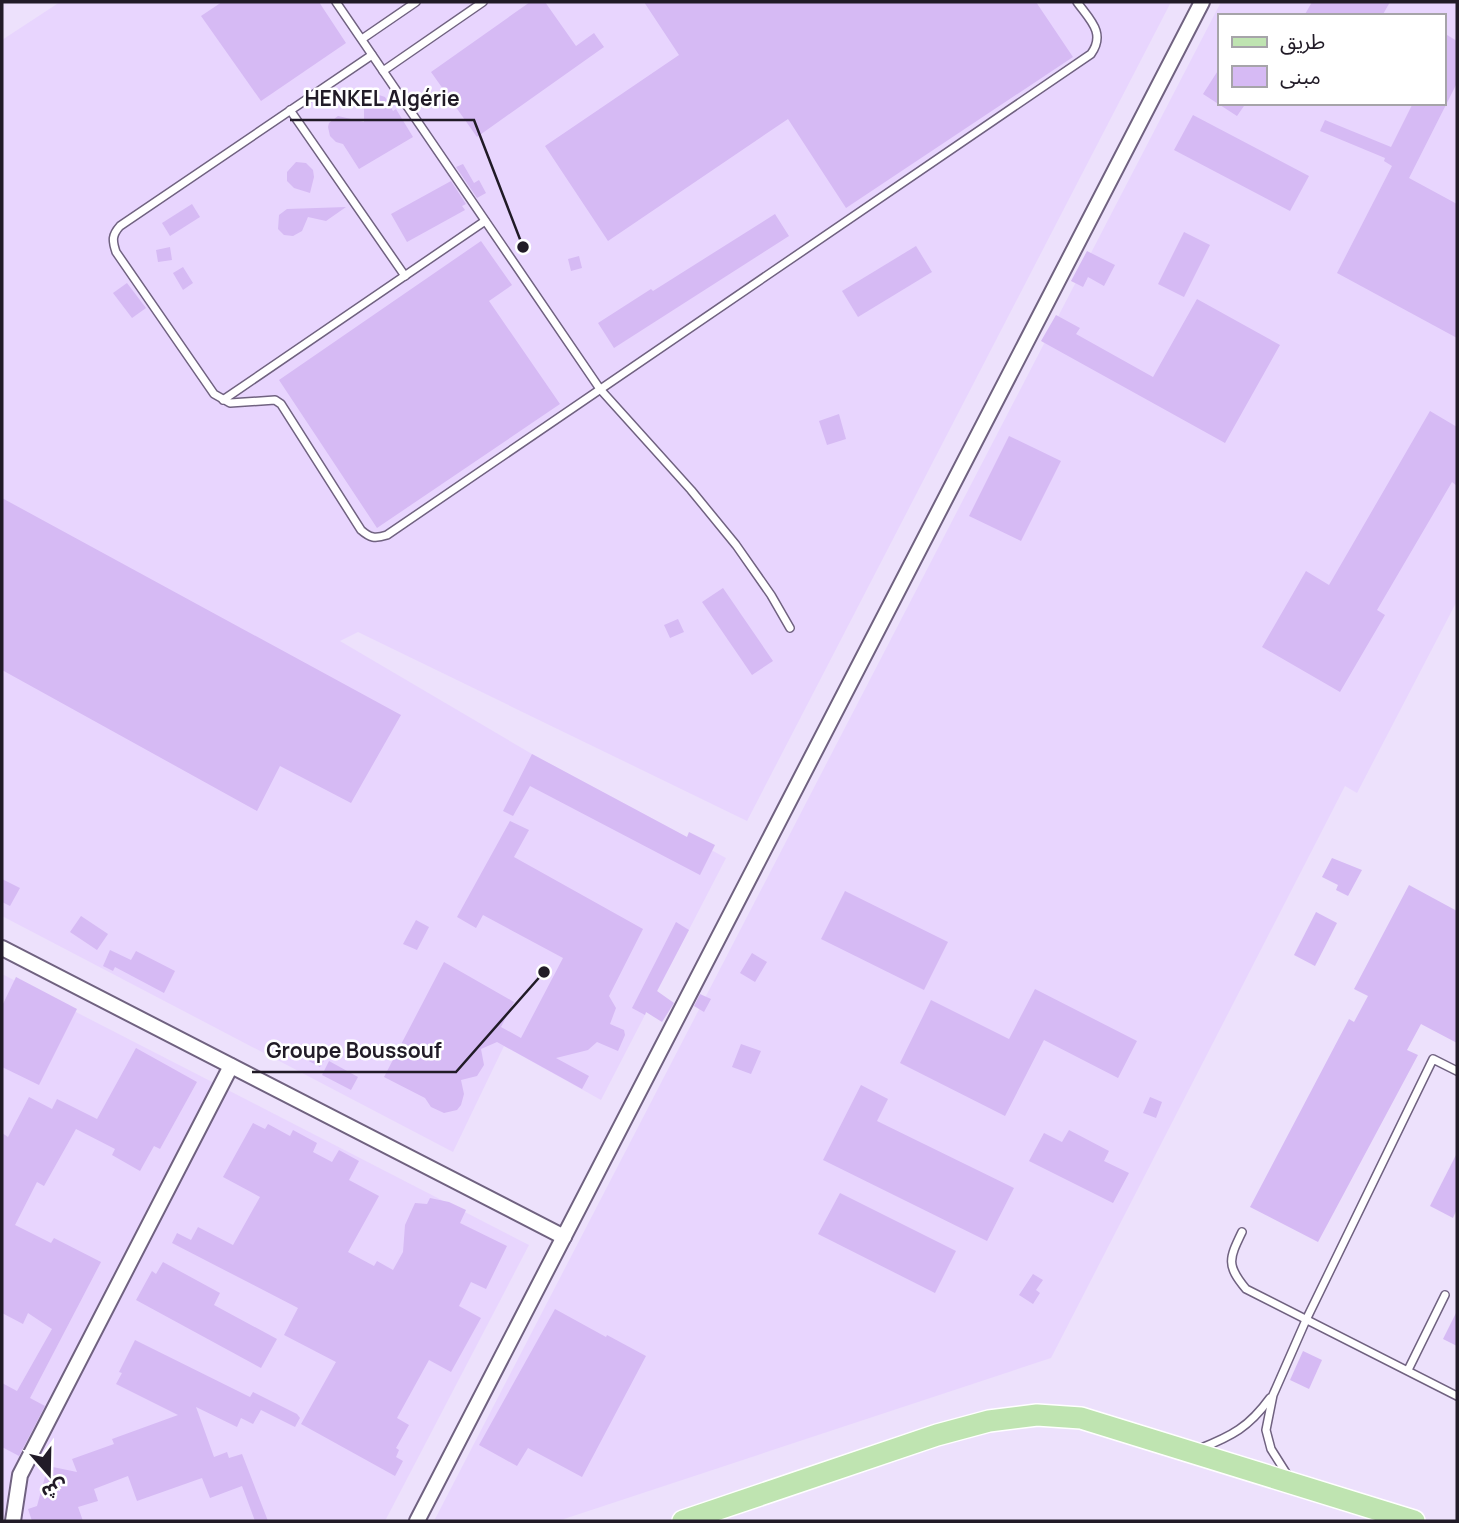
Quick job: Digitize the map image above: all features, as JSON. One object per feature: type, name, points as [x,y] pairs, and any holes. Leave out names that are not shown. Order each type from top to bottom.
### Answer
[{"type":"main road","points":[[683,1521],[937,1435],[989,1421],[1037,1415],[1081,1418],[1414,1521]]},
{"type":"street","points":[[417,1521],[1202,2]]},
{"type":"street","points":[[2,948],[564,1237]]},
{"type":"street","points":[[13,1521],[20,1475],[231,1066]]},
{"type":"lane","points":[[337,2],[600,388],[736,545],[771,594],[790,628]]},
{"type":"lane","points":[[362,39],[416,2]]},
{"type":"lane","points":[[383,71],[483,2]]},
{"type":"lane","points":[[372,55],[120,226],[113,234],[116,252],[214,394],[230,402],[275,400],[281,404],[361,530],[368,537],[377,538],[398,527],[1091,54],[1099,38],[1077,2]]},
{"type":"lane","points":[[290,110],[405,276]]},
{"type":"lane","points":[[223,400],[485,221]]},
{"type":"lane","points":[[1292,1483],[1271,1449],[1266,1430],[1273,1395],[1306,1320],[1433,1059],[1457,1071]]},
{"type":"lane","points":[[1242,1232],[1230,1256],[1233,1272],[1246,1289],[1457,1396]]},
{"type":"lane","points":[[1408,1370],[1445,1295]]},
{"type":"lane","points":[[1190,1453],[1232,1436],[1255,1419],[1273,1395]]},
{"type":"shaded area","points":[[60,2],[1171,2],[747,821],[358,632],[340,641],[532,754],[726,858],[601,1100],[504,1046],[453,1152],[2,916],[2,40]]},
{"type":"shaded area","points":[[1221,2],[1457,2],[1457,601],[1357,793],[1345,786],[1051,1358],[558,1521],[434,1521]]},
{"type":"shaded area","points":[[2,974],[529,1245],[385,1521],[2,1521]]},
{"type":"building","points":[[222,2],[319,2],[346,43],[261,101],[201,16]]},
{"type":"building","points":[[530,2],[545,2],[576,46],[594,33],[604,47],[477,137],[431,72]]},
{"type":"building","points":[[644,2],[1036,2],[1073,57],[846,208],[788,119],[608,241],[545,146],[679,55]]},
{"type":"building","points":[[1312,2],[1390,2],[1383,14],[1305,14]]},
{"type":"building","points":[[1447,35],[1457,41],[1457,83],[1409,178],[1457,204],[1457,338],[1337,273],[1392,166],[1384,161],[1385,158],[1320,131],[1325,120],[1391,147],[1412,105],[1445,105]]},
{"type":"building","points":[[1218,71],[1218,104],[1203,94]]},
{"type":"building","points":[[373,93],[385,97],[393,111],[396,109],[413,137],[359,169],[343,144],[330,136],[328,127],[338,116],[364,122],[364,100]]},
{"type":"building","points":[[1220,105],[1245,105],[1237,116]]},
{"type":"building","points":[[1193,115],[1309,176],[1290,211],[1174,150]]},
{"type":"building","points":[[296,162],[306,163],[313,170],[310,193],[294,188],[287,181],[287,172]]},
{"type":"building","points":[[463,164],[474,183],[479,180],[486,193],[477,198],[456,167]]},
{"type":"building","points":[[451,181],[466,204],[462,206],[465,210],[407,242],[391,214]]},
{"type":"building","points":[[192,204],[200,217],[170,236],[162,223]]},
{"type":"building","points":[[346,207],[326,221],[308,217],[302,231],[293,236],[284,235],[278,229],[279,215],[287,209]]},
{"type":"building","points":[[775,214],[789,236],[614,348],[598,323]]},
{"type":"building","points":[[1184,232],[1210,245],[1184,297],[1158,284]]},
{"type":"building","points":[[481,241],[512,285],[489,301],[560,404],[377,528],[279,380]]},
{"type":"building","points":[[916,246],[932,272],[858,317],[842,291]]},
{"type":"building","points":[[170,247],[172,260],[158,262],[156,250]]},
{"type":"building","points":[[1087,251],[1115,265],[1104,286],[1088,277],[1083,287],[1071,281]]},
{"type":"building","points":[[579,256],[582,268],[571,271],[568,259]]},
{"type":"building","points":[[183,267],[193,283],[183,290],[173,273]]},
{"type":"building","points":[[127,283],[146,308],[132,318],[113,293]]},
{"type":"building","points":[[1197,299],[1280,345],[1225,443],[1041,341],[1056,315],[1080,328],[1076,334],[1153,377]]},
{"type":"building","points":[[1430,411],[1457,427],[1457,486],[1452,482],[1377,610],[1385,615],[1340,692],[1262,647],[1306,571],[1329,585]]},
{"type":"building","points":[[839,414],[846,439],[827,445],[819,421]]},
{"type":"building","points":[[1009,436],[1061,461],[1021,541],[969,516]]},
{"type":"building","points":[[2,498],[401,715],[351,803],[280,766],[257,811],[2,670]]},
{"type":"building","points":[[723,588],[773,661],[752,675],[702,602]]},
{"type":"building","points":[[678,619],[684,632],[670,638],[664,625]]},
{"type":"building","points":[[532,754],[687,837],[689,832],[715,845],[700,875],[530,786],[513,816],[503,811]]},
{"type":"building","points":[[510,821],[529,830],[514,857],[643,929],[609,996],[616,1008],[610,1024],[624,1030],[625,1035],[618,1051],[597,1042],[588,1050],[556,1058],[589,1076],[582,1089],[497,1042],[481,1049],[484,1065],[477,1076],[461,1080],[464,1094],[461,1105],[457,1110],[444,1113],[431,1107],[425,1098],[384,1077],[444,962],[514,1002],[501,1027],[521,1038],[563,958],[483,915],[476,928],[457,917]]},
{"type":"building","points":[[1332,858],[1362,870],[1348,896],[1336,890],[1338,885],[1322,877]]},
{"type":"building","points":[[2,879],[20,888],[10,906],[2,902]]},
{"type":"building","points":[[1409,885],[1457,911],[1457,1043],[1421,1024],[1407,1050],[1418,1055],[1318,1242],[1250,1207],[1349,1019],[1354,1022],[1368,996],[1354,989]]},
{"type":"building","points":[[845,891],[948,942],[924,990],[821,939]]},
{"type":"building","points":[[1316,912],[1337,923],[1315,966],[1294,955]]},
{"type":"building","points":[[81,916],[108,934],[97,950],[70,932]]},
{"type":"building","points":[[416,920],[429,927],[417,950],[403,944]]},
{"type":"building","points":[[676,922],[689,930],[657,991],[674,1003],[662,1022],[646,1012],[645,1015],[632,1008]]},
{"type":"building","points":[[110,950],[131,960],[136,951],[175,971],[164,993],[115,967],[113,971],[103,966]]},
{"type":"building","points":[[752,953],[767,962],[755,982],[740,973]]},
{"type":"building","points":[[16,977],[77,1009],[39,1085],[2,1067],[2,1006]]},
{"type":"building","points":[[1035,989],[1137,1041],[1118,1078],[1044,1040],[1005,1116],[900,1063],[931,1000],[1009,1039]]},
{"type":"building","points":[[700,994],[711,999],[704,1012],[694,1006]]},
{"type":"building","points":[[741,1044],[761,1051],[751,1074],[732,1067]]},
{"type":"building","points":[[309,1047],[327,1056],[320,1067],[303,1058]]},
{"type":"building","points":[[136,1048],[197,1082],[160,1149],[154,1146],[140,1171],[112,1155],[115,1149],[76,1129],[44,1186],[37,1182],[15,1225],[51,1243],[54,1238],[101,1262],[30,1398],[45,1406],[19,1456],[2,1447],[2,1383],[17,1391],[52,1329],[28,1313],[23,1324],[2,1313],[2,1133],[8,1137],[29,1097],[52,1109],[57,1099],[97,1119]]},
{"type":"building","points":[[329,1061],[358,1077],[351,1090],[322,1075]]},
{"type":"building","points":[[861,1085],[888,1099],[877,1121],[1014,1188],[987,1241],[823,1160]]},
{"type":"building","points":[[1150,1097],[1162,1102],[1156,1118],[1143,1113]]},
{"type":"building","points":[[253,1123],[265,1129],[268,1124],[290,1136],[293,1130],[317,1143],[313,1152],[332,1162],[339,1150],[359,1161],[349,1180],[379,1196],[348,1252],[374,1266],[377,1261],[393,1270],[403,1252],[405,1225],[415,1203],[427,1204],[430,1198],[449,1202],[466,1210],[460,1223],[507,1246],[486,1289],[471,1282],[459,1306],[481,1318],[451,1372],[429,1360],[397,1418],[409,1425],[396,1448],[399,1450],[396,1457],[403,1461],[395,1476],[301,1424],[336,1362],[284,1335],[298,1308],[172,1243],[177,1233],[191,1240],[198,1227],[233,1245],[260,1197],[223,1177]]},
{"type":"building","points":[[1069,1130],[1109,1151],[1104,1161],[1129,1173],[1113,1203],[1029,1161],[1044,1133],[1062,1142]]},
{"type":"building","points":[[1457,1153],[1457,1209],[1453,1218],[1430,1206]]},
{"type":"building","points":[[840,1193],[956,1251],[935,1293],[818,1234]]},
{"type":"building","points":[[163,1262],[220,1293],[214,1305],[277,1339],[261,1368],[136,1300],[152,1271],[156,1274]]},
{"type":"building","points":[[1033,1274],[1043,1280],[1036,1290],[1040,1293],[1033,1304],[1019,1295]]},
{"type":"building","points":[[555,1309],[646,1356],[582,1477],[528,1448],[517,1466],[479,1445]]},
{"type":"building","points":[[1457,1311],[1457,1346],[1443,1339]]},
{"type":"building","points":[[135,1340],[250,1397],[253,1392],[300,1418],[295,1427],[261,1410],[253,1424],[241,1418],[237,1427],[196,1407],[214,1457],[227,1452],[229,1458],[242,1454],[268,1521],[255,1521],[242,1486],[210,1498],[202,1478],[137,1501],[128,1476],[94,1489],[98,1501],[78,1507],[83,1521],[32,1521],[28,1509],[37,1506],[48,1466],[77,1472],[72,1459],[114,1444],[112,1439],[178,1415],[116,1384]]},
{"type":"building","points":[[1303,1351],[1322,1360],[1309,1389],[1290,1380]]},
{"type":"place","name":"HENKEL Algérie","points":[[523,247]]},
{"type":"place","name":"Groupe Boussouf","points":[[544,972]]}]
